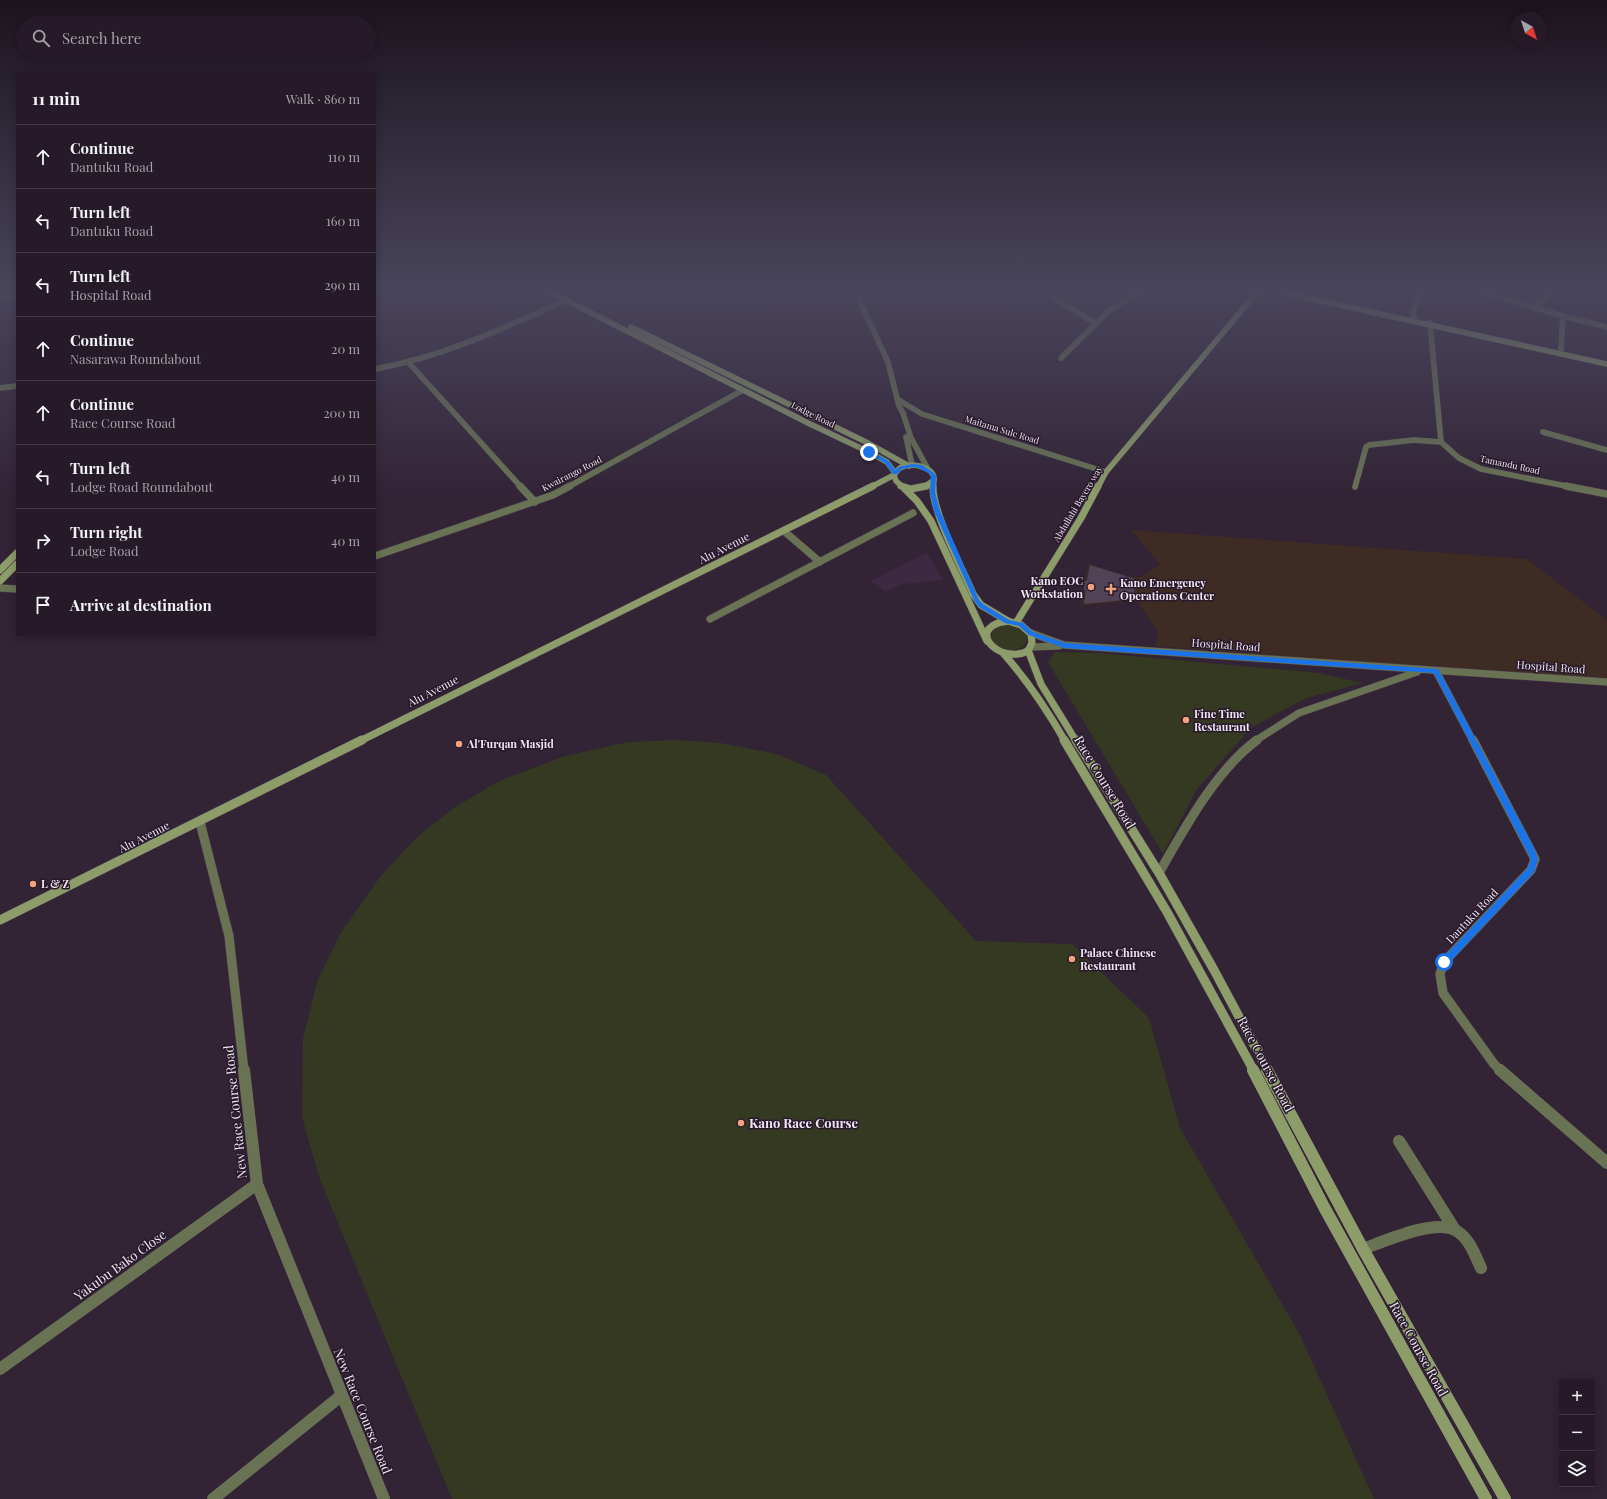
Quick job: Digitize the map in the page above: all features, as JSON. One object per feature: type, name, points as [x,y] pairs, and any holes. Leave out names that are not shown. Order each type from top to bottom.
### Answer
[{"type":"street","points":[[376,369],[415,361]]},
{"type":"street","name":"Lodge Road","points":[[686,361],[887,462],[897,479]]},
{"type":"street","name":"Lodge Road","points":[[699,361],[866,442],[911,466],[928,469]]},
{"type":"street","points":[[888,361],[896,399],[903,413],[911,438],[928,469],[932,473],[934,480],[933,492],[937,511],[973,594],[981,605],[1008,621],[1026,628],[1031,633],[1033,640],[1030,649]]},
{"type":"street","name":"Abdullahi Bayero way","points":[[1016,623],[1081,518],[1106,472],[1199,361]]},
{"type":"street","points":[[1354,487],[1366,447],[1369,445],[1414,440],[1441,442],[1434,361]]},
{"type":"street","points":[[409,363],[535,502]]},
{"type":"street","points":[[0,388],[16,386]]},
{"type":"street","name":"Kwairango Road","points":[[376,556],[535,502],[567,488],[743,390]]},
{"type":"street","name":"Maitama Sule Road","points":[[896,399],[922,414],[1106,472]]},
{"type":"street","points":[[897,479],[900,468],[911,466],[910,450],[899,414],[899,406]]},
{"type":"street","points":[[1543,432],[1607,450]]},
{"type":"street","name":"Tamandu Road","points":[[1441,442],[1448,451],[1461,461],[1481,469],[1607,494]]},
{"type":"street","points":[[897,479],[918,489],[925,488],[934,480]]},
{"type":"street","points":[[897,479],[918,501],[931,521],[987,641],[991,646],[1003,653],[1019,654],[1030,649],[1064,645]]},
{"type":"street","name":"Alu Avenue","points":[[0,920],[200,822],[508,666],[784,531],[877,483],[897,479]]},
{"type":"street","points":[[710,619],[913,513]]},
{"type":"street","points":[[784,531],[820,562]]},
{"type":"street","points":[[0,570],[16,554]]},
{"type":"street","points":[[0,581],[16,565]]},
{"type":"street","points":[[0,588],[16,589]]},
{"type":"street","points":[[987,641],[986,635],[992,625],[999,622],[1008,621]]},
{"type":"street","name":"Hospital Road","points":[[1031,633],[1064,645],[1607,682]]},
{"type":"street","name":"Race Course Road","points":[[1030,649],[1042,684],[1159,873],[1214,970],[1363,1249],[1504,1499]]},
{"type":"street","name":"Race Course Road","points":[[1003,653],[1016,668],[1050,715],[1167,912],[1260,1082],[1324,1207],[1486,1499]]},
{"type":"street","name":"Hospital Road","points":[[1159,873],[1184,830],[1222,772],[1255,740],[1299,713],[1422,670]]},
{"type":"street","name":"Dantuku Road","points":[[1436,671],[1535,859],[1531,870],[1444,962],[1440,974],[1443,993],[1494,1064],[1525,1093],[1607,1163]]},
{"type":"street","name":"New Race Course Road","points":[[200,822],[229,936],[257,1184],[384,1499]]},
{"type":"street","points":[[1399,1141],[1455,1230],[1464,1238],[1471,1248],[1481,1268]]},
{"type":"street","name":"Yakubu Bako Close","points":[[0,1369],[257,1184]]},
{"type":"street","points":[[1363,1249],[1403,1235],[1438,1226],[1455,1230]]},
{"type":"street","points":[[213,1499],[342,1395]]},
{"type":"shaded area","points":[[1131,530],[1527,559],[1607,620],[1607,679],[1289,657],[1156,646],[1158,632],[1137,601],[1081,605],[1088,564],[1132,577],[1141,577],[1160,565]]},
{"type":"shaded area","points":[[927,553],[943,580],[903,584],[885,592],[871,581]]},
{"type":"green space","points":[[1003,625],[1017,627],[1022,630],[1027,638],[1027,641],[1023,647],[1012,650],[999,647],[994,643],[992,634],[995,629]]},
{"type":"green space","points":[[1055,652],[1098,653],[1319,673],[1363,683],[1306,698],[1252,727],[1197,789],[1163,854],[1048,662]]},
{"type":"green space","name":"Kano Race Course","points":[[675,740],[721,743],[777,754],[826,775],[976,941],[1072,944],[1149,1018],[1180,1128],[1300,1335],[1374,1499],[452,1499],[319,1177],[302,1117],[303,1039],[317,982],[340,934],[380,877],[416,838],[452,809],[499,781],[565,756],[628,742]]},
{"type":"building","points":[[1090,565],[1135,579],[1134,599],[1084,604],[1086,590],[1084,590],[1085,581],[1087,581]]},
{"type":"place","name":"Kano EOC Workstation","points":[[1091,587]]},
{"type":"place","name":"Kano Emergency Operations Center","points":[[1111,589]]},
{"type":"place","name":"Fine Time Restaurant","points":[[1186,720]]},
{"type":"place","name":"Al'Furqan Masjid","points":[[459,744]]},
{"type":"place","name":"L & Z","points":[[33,884]]},
{"type":"place","name":"Palace Chinese Restaurant","points":[[1072,959]]},
{"type":"place","name":"Kano Race Course","points":[[741,1123]]},
{"type":"route","points":[[869,452],[887,462],[895,473],[904,466],[912,465],[921,466],[928,469],[932,473],[934,476],[934,502],[937,511],[977,601],[987,610],[1008,621],[1021,625],[1031,633],[1064,645],[1436,671],[1535,859],[1531,870],[1444,962]]}]
